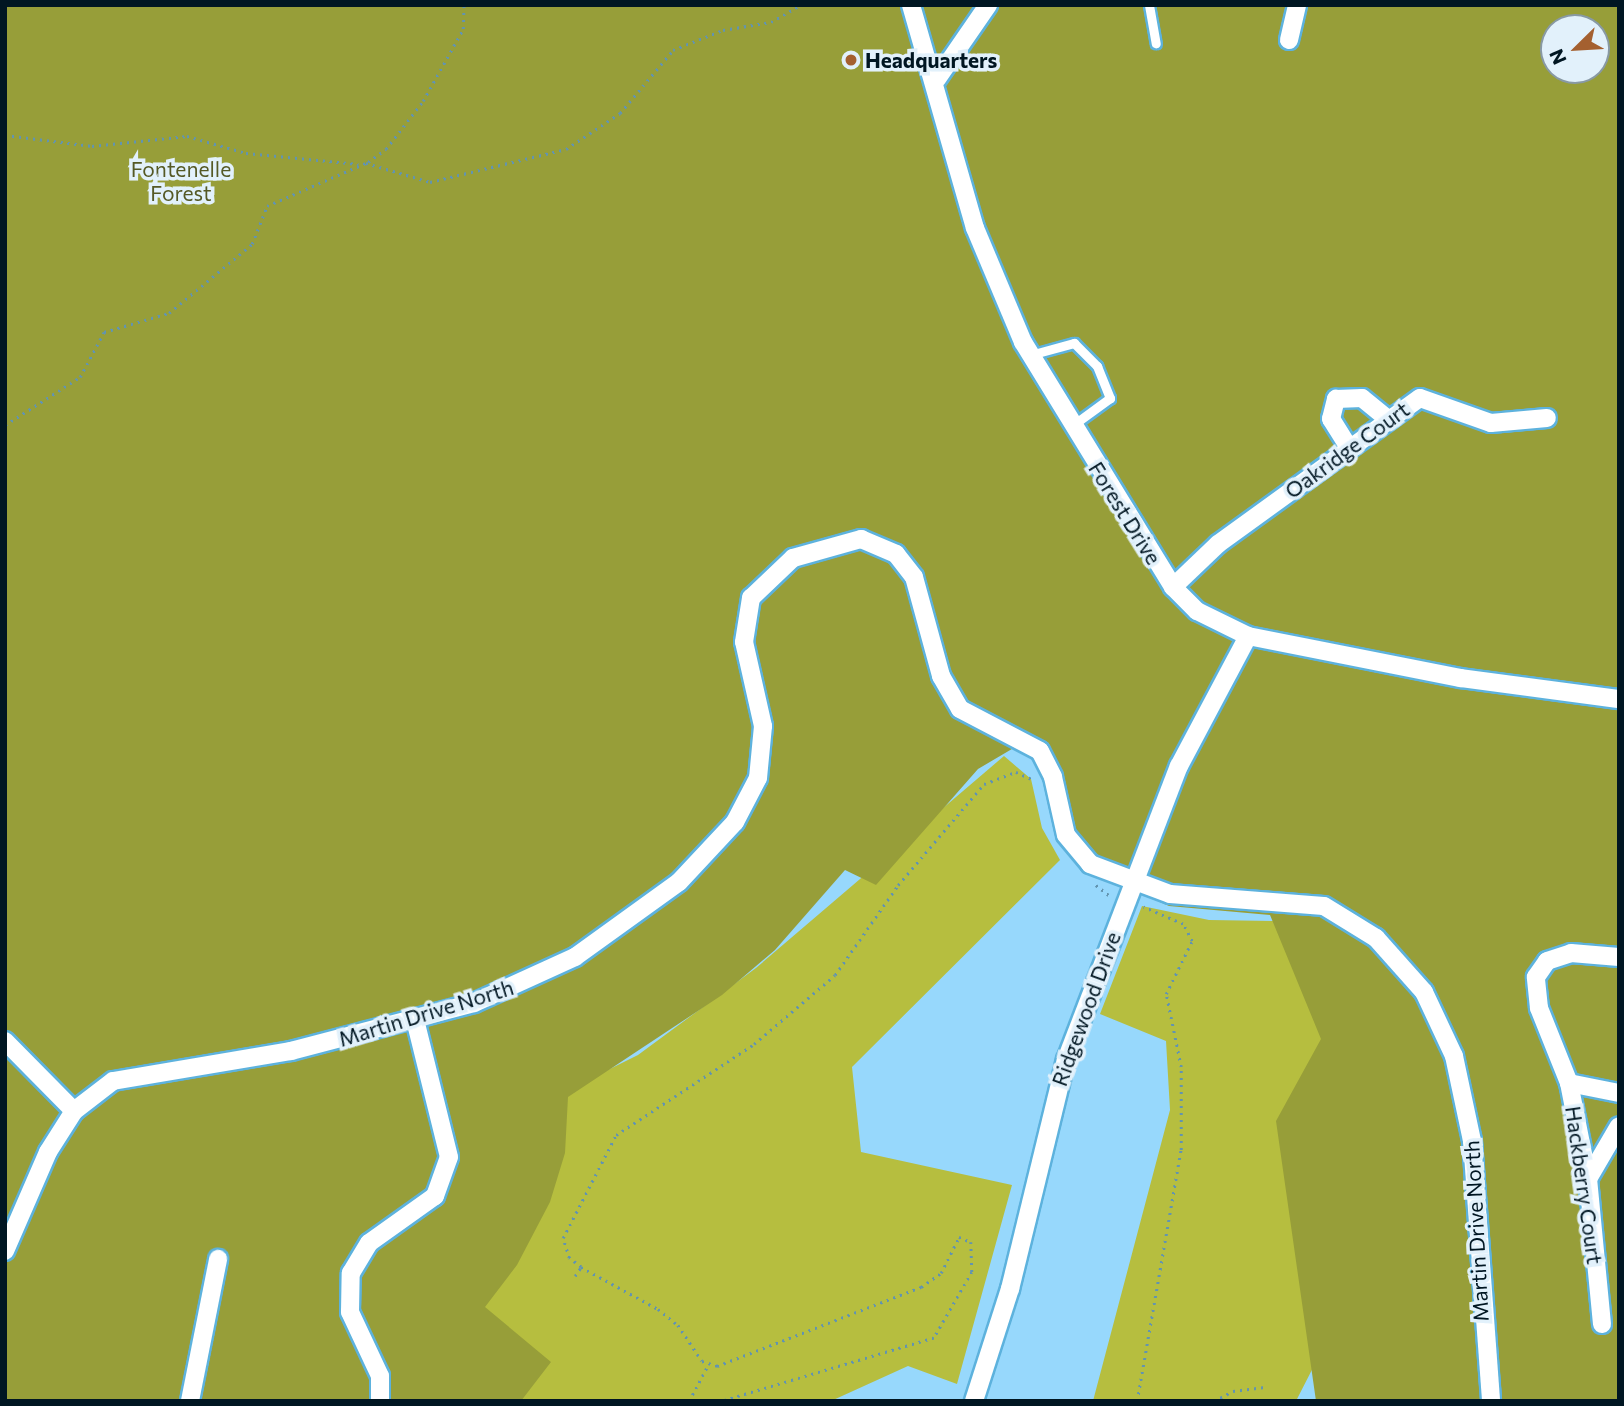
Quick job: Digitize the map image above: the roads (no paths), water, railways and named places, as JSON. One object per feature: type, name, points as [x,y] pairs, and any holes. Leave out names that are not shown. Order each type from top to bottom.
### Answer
[{"type":"street","name":"Forest Drive","points":[[911,5],[937,79],[975,228],[1030,355],[1173,587],[1198,611],[1248,636],[1461,678],[1619,699]]},
{"type":"street","points":[[937,79],[988,5]]},
{"type":"street","points":[[1289,40],[1297,5]]},
{"type":"street","points":[[1348,446],[1331,419],[1336,398],[1362,398],[1387,418]]},
{"type":"street","name":"Oakridge Court","points":[[1173,587],[1348,446],[1420,398],[1491,423],[1546,418]]},
{"type":"street","name":"Martin Drive North","points":[[5,1251],[32,1180],[74,1111],[130,1073],[240,1061],[415,1020],[512,988],[575,957],[637,916],[713,849],[749,800],[764,752],[744,642],[751,597],[780,566],[847,538],[885,547],[906,565],[926,605],[949,693],[973,721],[1040,751],[1076,850],[1132,882],[1208,900],[1324,906],[1376,938],[1424,992],[1454,1056],[1472,1141],[1490,1401]]},
{"type":"street","name":"Ridgewood Drive","points":[[975,1401],[1010,1289],[1066,1060],[1179,765],[1248,636]]},
{"type":"street","name":"Hackberry Court","points":[[1602,1324],[1588,1179],[1569,1083],[1539,1008],[1536,977],[1547,961],[1571,953],[1619,957]]},
{"type":"street","points":[[380,1401],[380,1376],[350,1312],[351,1273],[369,1243],[435,1196],[449,1157],[415,1020]]},
{"type":"street","points":[[5,1041],[74,1111]]},
{"type":"street","points":[[1569,1083],[1619,1093]]},
{"type":"street","points":[[1588,1179],[1619,1126]]},
{"type":"street","points":[[190,1401],[218,1259]]},
{"type":"lane","points":[[1149,5],[1156,43]]},
{"type":"lane","points":[[1030,355],[1074,343],[1097,366],[1110,398],[1073,425]]},
{"type":"place","name":"Headquarters","points":[[851,60]]},
{"type":"park label","name":"Fontenelle Forest","points":[[181,181]]}]
